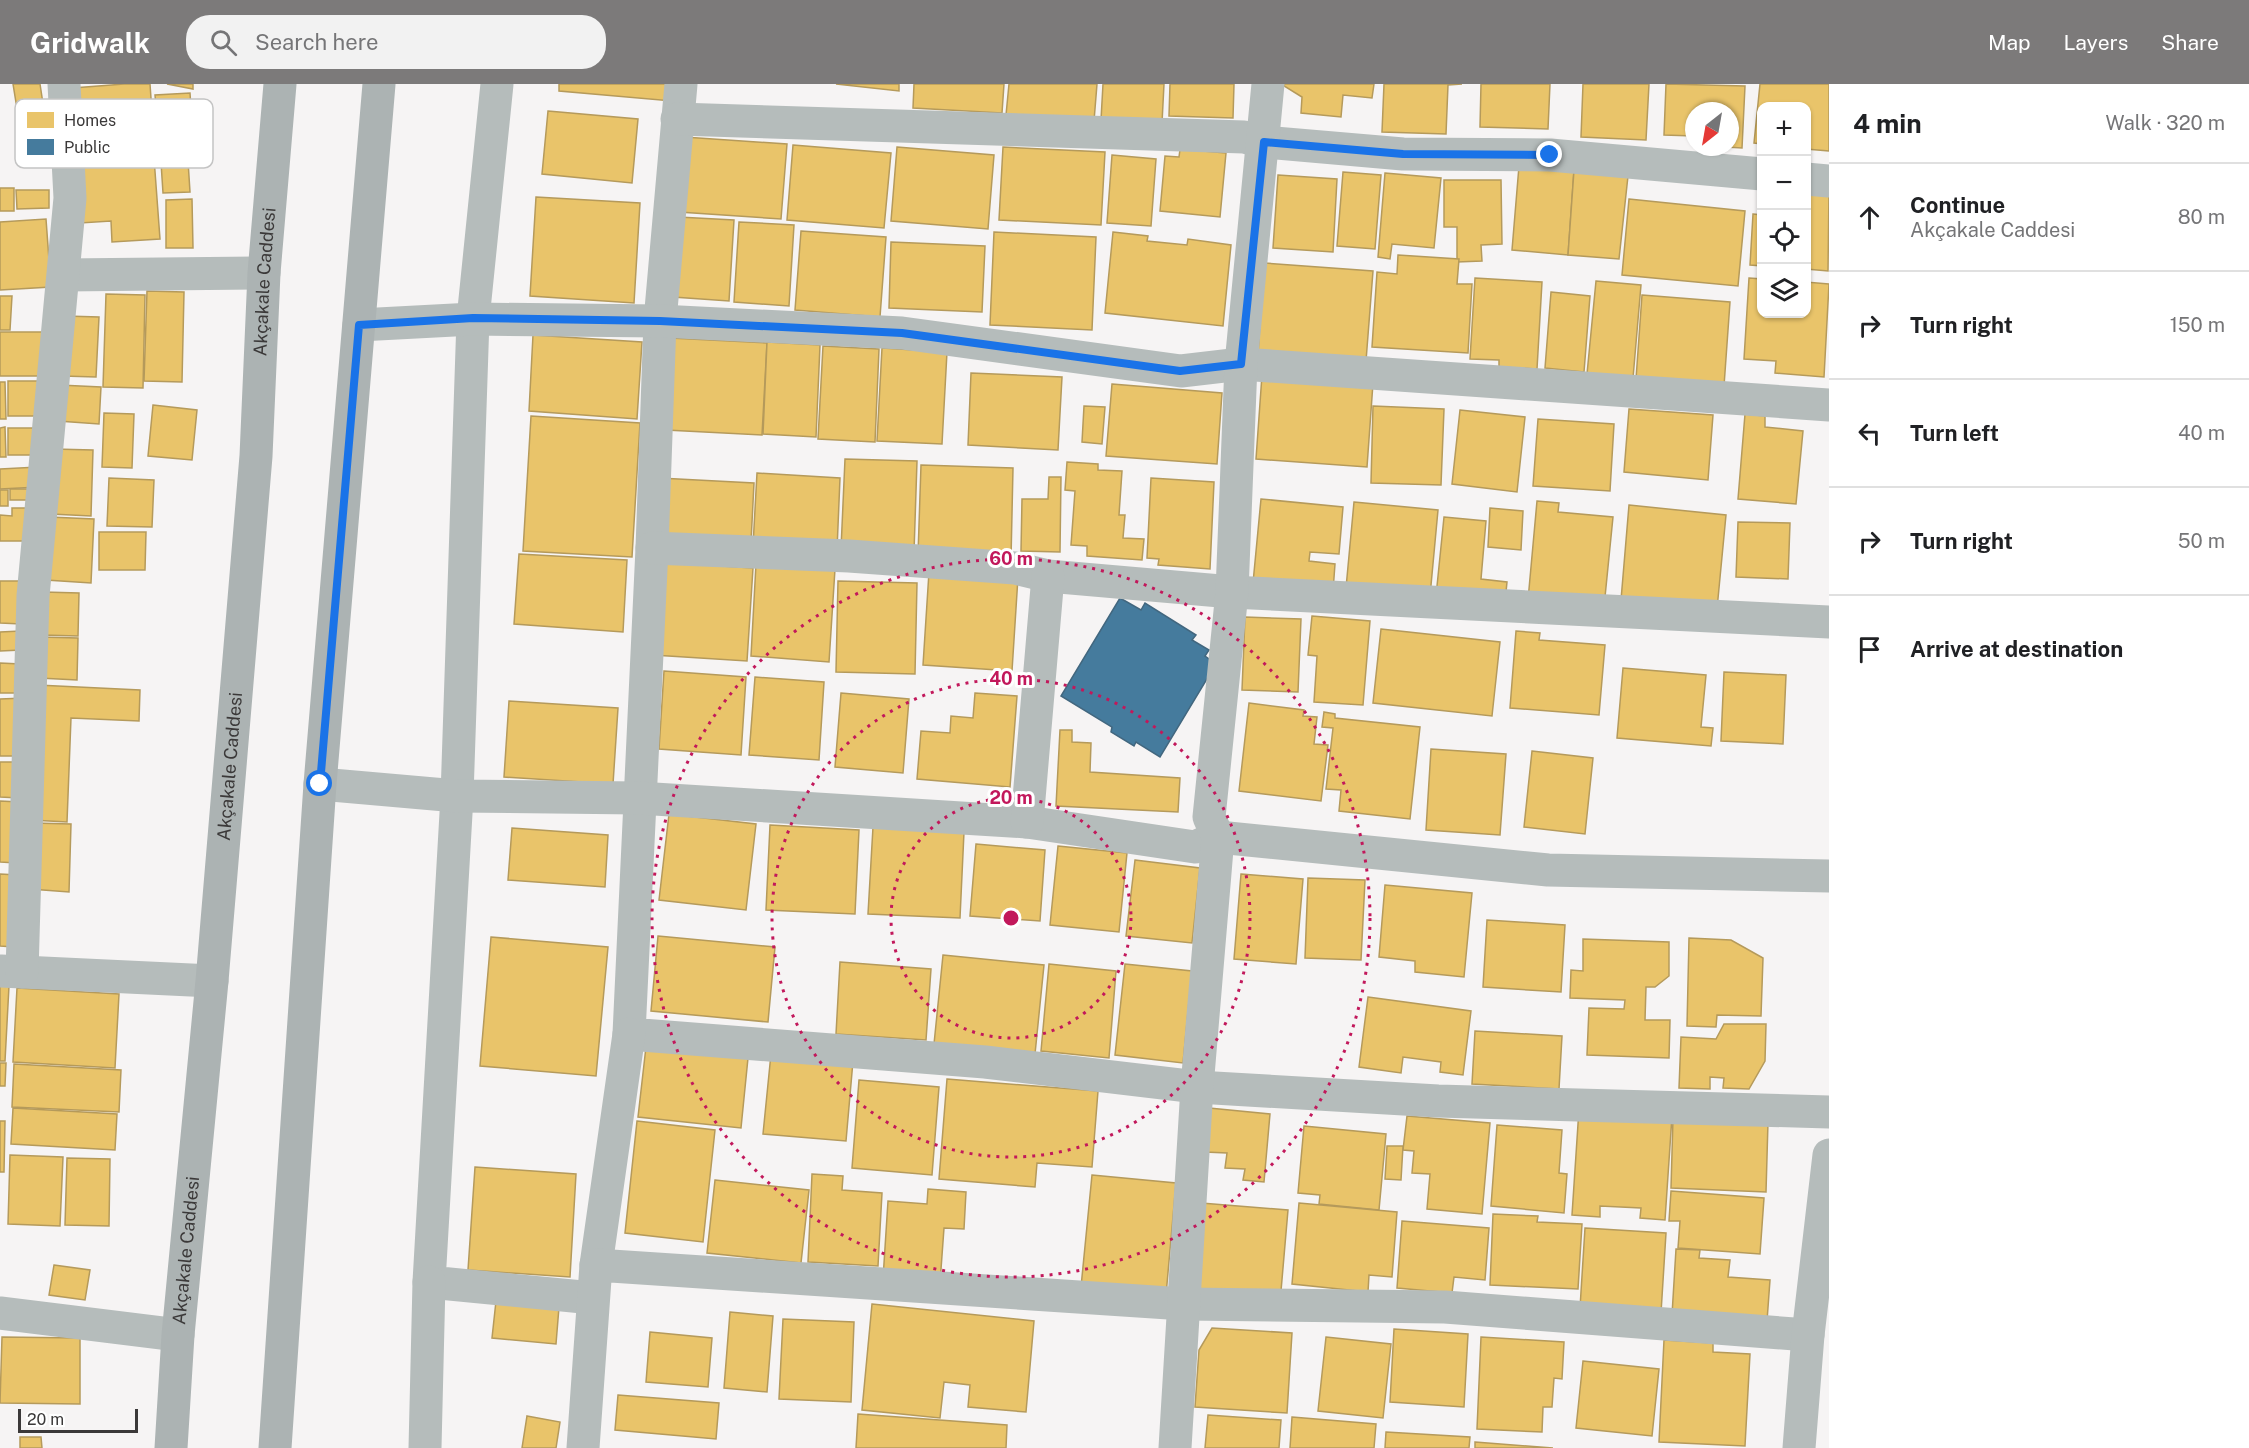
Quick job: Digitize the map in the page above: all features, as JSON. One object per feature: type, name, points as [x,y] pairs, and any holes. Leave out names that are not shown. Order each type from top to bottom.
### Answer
[{"type":"main road","name":"Akçakale Caddesi","points":[[171,1448],[178,1335],[212,981],[256,456],[264,273],[280,84]]},
{"type":"main road","points":[[276,1448],[320,784],[379,84]]},
{"type":"street","points":[[64,84],[65,99]]},
{"type":"street","points":[[425,1448],[429,1282],[457,796],[473,318],[496,84]]},
{"type":"street","points":[[583,1448],[596,1265],[628,1034],[652,548],[660,321],[681,84]]},
{"type":"street","points":[[1175,1448],[1197,1088],[1218,837],[1209,817],[1233,592],[1241,364],[1268,84]]},
{"type":"street","points":[[677,119],[1244,137],[1264,142],[1403,154],[1550,155],[1757,174]]},
{"type":"street","points":[[68,168],[70,198],[64,275],[45,445],[33,596],[11,972],[212,981]]},
{"type":"street","points":[[1811,179],[1829,181]]},
{"type":"street","points":[[64,275],[264,273]]},
{"type":"street","points":[[359,325],[473,318],[660,321],[902,333],[1180,371],[1241,364],[1829,405]]},
{"type":"street","points":[[652,548],[849,556],[1015,568],[1048,576],[1233,592],[1829,622]]},
{"type":"street","points":[[1027,822],[1048,576]]},
{"type":"street","points":[[320,784],[457,796],[638,798],[1027,822],[1195,847],[1218,837],[1548,870],[1829,876]]},
{"type":"street","points":[[628,1034],[985,1062],[1197,1088],[1438,1101],[1829,1112]]},
{"type":"street","points":[[1799,1448],[1808,1335],[1829,1155]]},
{"type":"street","points":[[596,1265],[1184,1304],[1445,1307],[1808,1335]]},
{"type":"street","points":[[429,1282],[593,1298]]},
{"type":"street","points":[[0,1313],[178,1335]]},
{"type":"building: Homes","points":[[13,84],[40,84],[42,99],[15,99]]},
{"type":"building: Homes","points":[[150,84],[151,99],[74,99],[73,88]]},
{"type":"building: Homes","points":[[167,84],[193,84],[193,89]]},
{"type":"building: Homes","points":[[559,84],[673,84],[672,101],[559,91]]},
{"type":"building: Homes","points":[[836,84],[899,84],[899,91]]},
{"type":"building: Homes","points":[[914,84],[1004,84],[1002,113],[913,108]]},
{"type":"building: Homes","points":[[1009,84],[1097,84],[1094,121],[1006,115]]},
{"type":"building: Homes","points":[[1103,84],[1164,84],[1162,123],[1101,120]]},
{"type":"building: Homes","points":[[1170,84],[1234,84],[1233,118],[1169,116]]},
{"type":"building: Homes","points":[[1281,84],[1374,84],[1372,98],[1343,95],[1341,117],[1301,113],[1302,97]]},
{"type":"building: Homes","points":[[1384,84],[1462,84],[1448,85],[1446,134],[1382,132]]},
{"type":"building: Homes","points":[[1481,84],[1550,84],[1548,129],[1480,127]]},
{"type":"building: Homes","points":[[1583,84],[1649,84],[1646,140],[1581,137]]},
{"type":"building: Homes","points":[[1666,84],[1745,86],[1742,148],[1739,148],[1739,102],[1685,102],[1685,136],[1664,135]]},
{"type":"building: Homes","points":[[1760,84],[1829,84],[1829,151],[1811,149],[1811,102],[1758,102]]},
{"type":"building: Homes","points":[[190,93],[190,99],[155,99],[155,95]]},
{"type":"building: Homes","points":[[548,111],[638,119],[632,183],[542,174]]},
{"type":"building: Homes","points":[[1757,114],[1757,143],[1754,143]]},
{"type":"building: Homes","points":[[684,137],[787,144],[781,219],[679,212]]},
{"type":"building: Homes","points":[[1181,142],[1203,151],[1226,153],[1220,217],[1160,211],[1165,156],[1179,157]]},
{"type":"building: Homes","points":[[793,145],[891,153],[884,228],[787,220]]},
{"type":"building: Homes","points":[[897,147],[994,155],[988,229],[891,221]]},
{"type":"building: Homes","points":[[1003,147],[1105,152],[1101,225],[999,220]]},
{"type":"building: Homes","points":[[1112,155],[1156,159],[1151,226],[1107,223]]},
{"type":"building: Homes","points":[[1519,166],[1574,170],[1568,255],[1512,250]]},
{"type":"building: Homes","points":[[76,168],[155,168],[160,239],[112,242],[111,221],[80,223]]},
{"type":"building: Homes","points":[[161,168],[188,168],[190,192],[163,193]]},
{"type":"building: Homes","points":[[1574,170],[1628,176],[1619,259],[1568,255]]},
{"type":"building: Homes","points":[[1343,172],[1381,175],[1375,249],[1337,246]]},
{"type":"building: Homes","points":[[1385,173],[1441,178],[1434,248],[1392,244],[1390,259],[1378,257]]},
{"type":"building: Homes","points":[[1278,175],[1337,179],[1333,252],[1273,248]]},
{"type":"building: Homes","points":[[1444,180],[1501,180],[1502,244],[1481,245],[1482,261],[1457,262],[1457,227],[1444,227]]},
{"type":"building: Homes","points":[[0,188],[14,188],[14,211],[0,211]]},
{"type":"building: Homes","points":[[1811,188],[1829,190],[1828,271],[1811,269]]},
{"type":"building: Homes","points":[[16,190],[49,190],[49,208],[17,209]]},
{"type":"building: Homes","points":[[536,197],[640,203],[634,303],[530,296]]},
{"type":"building: Homes","points":[[192,199],[193,248],[166,248],[166,200]]},
{"type":"building: Homes","points":[[1629,199],[1745,211],[1738,286],[1622,275]]},
{"type":"building: Homes","points":[[1753,214],[1757,214],[1757,266],[1750,265]]},
{"type":"building: Homes","points":[[678,217],[734,220],[729,301],[673,297]]},
{"type":"building: Homes","points":[[46,219],[51,287],[0,290],[0,222]]},
{"type":"building: Homes","points":[[739,222],[794,225],[789,306],[734,302]]},
{"type":"building: Homes","points":[[801,231],[886,237],[880,317],[795,310]]},
{"type":"building: Homes","points":[[994,232],[1096,237],[1092,330],[990,325]]},
{"type":"building: Homes","points":[[1113,232],[1148,236],[1147,241],[1187,245],[1188,239],[1231,245],[1223,326],[1105,313]]},
{"type":"building: Homes","points":[[891,242],[985,246],[982,312],[889,308]]},
{"type":"building: Homes","points":[[1398,255],[1459,259],[1457,284],[1472,284],[1468,353],[1372,347],[1377,272],[1397,274]]},
{"type":"building: Homes","points":[[1264,263],[1373,271],[1366,361],[1258,354]]},
{"type":"building: Homes","points":[[1475,278],[1542,282],[1537,369],[1499,367],[1499,360],[1470,359]]},
{"type":"building: Homes","points":[[1749,278],[1757,279],[1757,318],[1811,318],[1811,282],[1829,284],[1824,377],[1775,373],[1776,361],[1744,359]]},
{"type":"building: Homes","points":[[1596,281],[1641,285],[1633,378],[1587,374]]},
{"type":"building: Homes","points":[[147,291],[184,292],[182,382],[144,381]]},
{"type":"building: Homes","points":[[1551,292],[1590,296],[1584,372],[1545,368]]},
{"type":"building: Homes","points":[[106,294],[145,295],[143,388],[103,387]]},
{"type":"building: Homes","points":[[1642,295],[1730,302],[1724,386],[1636,379]]},
{"type":"building: Homes","points":[[0,296],[12,296],[10,330],[0,330]]},
{"type":"building: Homes","points":[[65,316],[99,317],[96,377],[63,376]]},
{"type":"building: Homes","points":[[0,332],[49,332],[49,376],[0,376]]},
{"type":"building: Homes","points":[[533,335],[642,342],[637,419],[529,411]]},
{"type":"building: Homes","points":[[670,338],[767,343],[762,435],[666,430]]},
{"type":"building: Homes","points":[[767,342],[820,345],[816,437],[763,434]]},
{"type":"building: Homes","points":[[823,346],[879,349],[875,442],[818,439]]},
{"type":"building: Homes","points":[[882,348],[947,352],[942,444],[877,441]]},
{"type":"building: Homes","points":[[971,373],[1062,377],[1058,450],[968,445]]},
{"type":"building: Homes","points":[[1262,375],[1373,383],[1367,467],[1256,459]]},
{"type":"building: Homes","points":[[8,381],[39,381],[39,416],[8,416]]},
{"type":"building: Homes","points":[[0,382],[5,382],[6,419],[0,419]]},
{"type":"building: Homes","points":[[1112,384],[1222,393],[1217,464],[1106,456]]},
{"type":"building: Homes","points":[[59,385],[101,387],[99,424],[58,421]]},
{"type":"building: Homes","points":[[153,405],[197,410],[192,460],[148,456]]},
{"type":"building: Homes","points":[[1084,406],[1105,407],[1102,444],[1082,442]]},
{"type":"building: Homes","points":[[1373,406],[1444,409],[1441,485],[1371,483]]},
{"type":"building: Homes","points":[[1629,409],[1713,415],[1708,480],[1624,472]]},
{"type":"building: Homes","points":[[1460,410],[1525,417],[1517,492],[1452,484]]},
{"type":"building: Homes","points":[[104,413],[134,414],[132,468],[102,467]]},
{"type":"building: Homes","points":[[1745,414],[1765,416],[1765,427],[1803,431],[1796,504],[1738,499]]},
{"type":"building: Homes","points":[[531,416],[640,423],[632,557],[523,551]]},
{"type":"building: Homes","points":[[1538,419],[1614,424],[1610,491],[1533,486]]},
{"type":"building: Homes","points":[[5,427],[6,457],[0,457],[0,428]]},
{"type":"building: Homes","points":[[8,428],[40,428],[40,455],[8,455]]},
{"type":"building: Homes","points":[[53,449],[93,450],[91,516],[51,514]]},
{"type":"building: Homes","points":[[845,459],[917,461],[914,552],[841,549]]},
{"type":"building: Homes","points":[[1067,462],[1098,464],[1098,470],[1122,471],[1119,515],[1125,515],[1123,538],[1144,539],[1142,560],[1087,556],[1087,546],[1071,545],[1075,491],[1065,490]]},
{"type":"building: Homes","points":[[921,465],[1013,468],[1011,559],[918,555]]},
{"type":"building: Homes","points":[[38,467],[39,487],[0,489],[0,469]]},
{"type":"building: Homes","points":[[757,473],[840,478],[837,550],[753,546]]},
{"type":"building: Homes","points":[[1049,477],[1061,477],[1060,552],[1021,551],[1022,499],[1048,499]]},
{"type":"building: Homes","points":[[109,478],[154,480],[152,527],[107,526]]},
{"type":"building: Homes","points":[[659,478],[754,483],[751,542],[656,537]]},
{"type":"building: Homes","points":[[1151,478],[1214,482],[1210,569],[1158,565],[1159,559],[1147,558]]},
{"type":"building: Homes","points":[[10,489],[35,489],[35,500],[10,500]]},
{"type":"building: Homes","points":[[0,490],[8,490],[8,506],[0,506]]},
{"type":"building: Homes","points":[[1261,499],[1343,507],[1339,554],[1310,552],[1309,561],[1335,564],[1333,591],[1253,583]]},
{"type":"building: Homes","points":[[1537,501],[1559,503],[1558,512],[1613,517],[1604,607],[1528,600]]},
{"type":"building: Homes","points":[[1354,502],[1438,510],[1430,596],[1346,588]]},
{"type":"building: Homes","points":[[1629,505],[1726,515],[1717,609],[1621,600]]},
{"type":"building: Homes","points":[[12,508],[32,508],[32,541],[0,541],[0,515],[12,516]]},
{"type":"building: Homes","points":[[1490,508],[1523,511],[1521,550],[1488,547]]},
{"type":"building: Homes","points":[[49,517],[94,519],[91,583],[46,580]]},
{"type":"building: Homes","points":[[1444,517],[1486,521],[1481,579],[1507,582],[1505,602],[1436,596]]},
{"type":"building: Homes","points":[[1738,522],[1790,523],[1788,579],[1736,577]]},
{"type":"building: Homes","points":[[99,532],[146,532],[145,570],[99,570]]},
{"type":"building: Homes","points":[[519,554],[627,560],[623,632],[514,624]]},
{"type":"building: Homes","points":[[658,562],[753,568],[747,661],[653,655]]},
{"type":"building: Homes","points":[[756,564],[835,569],[829,662],[751,656]]},
{"type":"building: Homes","points":[[929,572],[1018,577],[1012,671],[923,665]]},
{"type":"building: Homes","points":[[0,581],[21,581],[21,624],[0,623]]},
{"type":"building: Homes","points":[[838,581],[917,583],[915,674],[836,672]]},
{"type":"building: Homes","points":[[43,592],[79,593],[78,636],[42,635]]},
{"type":"building: Homes","points":[[1312,616],[1370,621],[1363,705],[1314,702],[1317,656],[1308,655]]},
{"type":"building: Homes","points":[[1245,617],[1301,619],[1298,692],[1242,690]]},
{"type":"building: Homes","points":[[1381,629],[1500,642],[1492,716],[1373,703]]},
{"type":"building: Homes","points":[[20,631],[21,650],[0,651],[0,632]]},
{"type":"building: Homes","points":[[1516,631],[1540,633],[1539,640],[1605,645],[1599,715],[1510,708]]},
{"type":"building: Homes","points":[[39,637],[78,638],[77,680],[39,678]]},
{"type":"building: Homes","points":[[0,663],[20,664],[19,693],[0,693]]},
{"type":"building: Homes","points":[[1623,668],[1706,675],[1701,727],[1713,728],[1711,746],[1617,738]]},
{"type":"building: Homes","points":[[664,671],[746,677],[741,755],[659,749]]},
{"type":"building: Homes","points":[[1724,672],[1786,675],[1783,744],[1721,741]]},
{"type":"building: Homes","points":[[755,677],[824,682],[819,760],[749,755]]},
{"type":"building: Homes","points":[[37,685],[140,690],[139,721],[71,718],[67,822],[31,820]]},
{"type":"building: Homes","points":[[841,693],[909,699],[903,773],[835,767]]},
{"type":"building: Homes","points":[[975,693],[1017,696],[1010,787],[917,779],[921,731],[950,733],[951,716],[973,718]]},
{"type":"building: Homes","points":[[24,698],[24,756],[0,756],[0,699]]},
{"type":"building: Homes","points":[[509,701],[618,708],[613,784],[504,777]]},
{"type":"building: Homes","points":[[1249,703],[1304,710],[1303,716],[1317,717],[1314,744],[1328,745],[1321,801],[1239,791]]},
{"type":"building: Homes","points":[[1324,712],[1335,714],[1335,718],[1420,727],[1410,819],[1339,811],[1341,790],[1326,789],[1333,728],[1322,727]]},
{"type":"building: Homes","points":[[1060,730],[1072,730],[1072,742],[1091,743],[1090,772],[1180,778],[1178,812],[1056,806]]},
{"type":"building: Homes","points":[[1431,749],[1506,754],[1500,835],[1426,830]]},
{"type":"building: Homes","points":[[1532,751],[1593,758],[1585,834],[1524,827]]},
{"type":"building: Homes","points":[[0,762],[20,762],[19,798],[0,797]]},
{"type":"building: Homes","points":[[0,801],[19,802],[16,863],[0,862]]},
{"type":"building: Homes","points":[[669,814],[756,824],[746,910],[659,900]]},
{"type":"building: Homes","points":[[33,823],[71,824],[69,892],[30,889]]},
{"type":"building: Homes","points":[[770,825],[859,830],[855,914],[766,910]]},
{"type":"building: Homes","points":[[873,827],[964,832],[960,918],[868,914]]},
{"type":"building: Homes","points":[[512,828],[608,835],[605,887],[508,880]]},
{"type":"building: Homes","points":[[976,844],[1045,850],[1040,921],[970,916]]},
{"type":"building: Homes","points":[[1058,846],[1127,853],[1119,932],[1050,925]]},
{"type":"building: Homes","points":[[1135,860],[1200,868],[1192,943],[1126,936]]},
{"type":"building: Homes","points":[[0,874],[17,875],[13,947],[0,946]]},
{"type":"building: Homes","points":[[1241,874],[1303,879],[1296,964],[1234,959]]},
{"type":"building: Homes","points":[[1308,878],[1365,880],[1361,960],[1305,958]]},
{"type":"building: Homes","points":[[1385,885],[1472,893],[1464,977],[1415,972],[1415,961],[1379,957]]},
{"type":"building: Homes","points":[[1487,920],[1565,925],[1561,992],[1483,987]]},
{"type":"building: Homes","points":[[658,936],[775,947],[768,1022],[651,1011]]},
{"type":"building: Homes","points":[[491,937],[608,947],[596,1076],[480,1066]]},
{"type":"building: Homes","points":[[1689,938],[1731,940],[1763,958],[1761,1016],[1717,1015],[1716,1027],[1687,1026]]},
{"type":"building: Homes","points":[[1583,939],[1669,942],[1669,976],[1655,987],[1646,987],[1645,1020],[1670,1020],[1669,1058],[1587,1055],[1589,1008],[1624,1009],[1625,1000],[1570,998],[1571,970],[1583,971]]},
{"type":"building: Homes","points":[[943,955],[1044,965],[1035,1054],[934,1044]]},
{"type":"building: Homes","points":[[840,962],[931,969],[926,1040],[836,1034]]},
{"type":"building: Homes","points":[[1049,964],[1116,971],[1109,1058],[1041,1051]]},
{"type":"building: Homes","points":[[1125,964],[1192,971],[1183,1063],[1115,1055]]},
{"type":"building: Homes","points":[[0,985],[9,986],[5,1061],[0,1061]]},
{"type":"building: Homes","points":[[17,988],[119,994],[115,1068],[13,1062]]},
{"type":"building: Homes","points":[[1368,997],[1471,1011],[1463,1075],[1440,1072],[1441,1062],[1403,1057],[1401,1073],[1359,1067]]},
{"type":"building: Homes","points":[[1724,1024],[1766,1024],[1765,1061],[1749,1089],[1723,1088],[1724,1078],[1710,1077],[1710,1089],[1679,1088],[1681,1037],[1716,1039]]},
{"type":"building: Homes","points":[[1475,1031],[1562,1036],[1559,1089],[1472,1084]]},
{"type":"building: Homes","points":[[647,1038],[749,1048],[741,1128],[638,1117]]},
{"type":"building: Homes","points":[[771,1054],[853,1061],[846,1141],[763,1134]]},
{"type":"building: Homes","points":[[0,1063],[6,1063],[5,1086],[0,1086]]},
{"type":"building: Homes","points":[[14,1064],[121,1070],[119,1112],[12,1107]]},
{"type":"building: Homes","points":[[947,1079],[1098,1091],[1092,1167],[1037,1163],[1035,1187],[939,1179]]},
{"type":"building: Homes","points":[[859,1080],[939,1087],[932,1175],[852,1168]]},
{"type":"building: Homes","points":[[13,1108],[117,1114],[115,1150],[11,1144]]},
{"type":"building: Homes","points":[[1209,1108],[1270,1114],[1264,1182],[1243,1180],[1245,1169],[1225,1168],[1227,1153],[1205,1152]]},
{"type":"building: Homes","points":[[1579,1109],[1672,1116],[1665,1220],[1640,1218],[1641,1208],[1600,1206],[1600,1217],[1572,1215]]},
{"type":"building: Homes","points":[[1407,1116],[1490,1123],[1482,1214],[1427,1209],[1430,1174],[1412,1173],[1414,1151],[1403,1150]]},
{"type":"building: Homes","points":[[1673,1118],[1768,1122],[1766,1192],[1671,1188]]},
{"type":"building: Homes","points":[[0,1121],[5,1121],[4,1172],[0,1172]]},
{"type":"building: Homes","points":[[637,1121],[715,1130],[703,1242],[625,1233]]},
{"type":"building: Homes","points":[[1497,1125],[1562,1130],[1559,1173],[1567,1174],[1564,1213],[1491,1206]]},
{"type":"building: Homes","points":[[1304,1126],[1386,1134],[1379,1210],[1319,1204],[1320,1195],[1298,1193]]},
{"type":"building: Homes","points":[[1387,1146],[1403,1146],[1401,1180],[1385,1179]]},
{"type":"building: Homes","points":[[10,1155],[63,1157],[60,1226],[8,1224]]},
{"type":"building: Homes","points":[[67,1158],[110,1159],[109,1226],[65,1225]]},
{"type":"building: Homes","points":[[475,1167],[576,1174],[570,1277],[468,1270]]},
{"type":"building: Homes","points":[[812,1174],[843,1176],[842,1190],[882,1193],[878,1266],[808,1262]]},
{"type":"building: Homes","points":[[1092,1175],[1176,1183],[1166,1295],[1081,1287]]},
{"type":"building: Homes","points":[[715,1180],[809,1190],[801,1263],[707,1253]]},
{"type":"building: Homes","points":[[928,1189],[966,1192],[964,1229],[944,1228],[940,1283],[883,1279],[888,1201],[927,1204]]},
{"type":"building: Homes","points":[[1671,1191],[1764,1198],[1760,1254],[1678,1248],[1680,1221],[1669,1221]]},
{"type":"building: Homes","points":[[1201,1203],[1288,1210],[1281,1291],[1194,1292]]},
{"type":"building: Homes","points":[[1299,1203],[1397,1212],[1392,1277],[1369,1275],[1368,1292],[1292,1284]]},
{"type":"building: Homes","points":[[1493,1214],[1538,1216],[1537,1222],[1582,1224],[1578,1289],[1490,1285]]},
{"type":"building: Homes","points":[[1402,1221],[1489,1228],[1485,1280],[1454,1277],[1452,1293],[1397,1288]]},
{"type":"building: Homes","points":[[1585,1228],[1666,1233],[1661,1313],[1580,1308]]},
{"type":"building: Homes","points":[[1676,1249],[1700,1250],[1699,1258],[1730,1260],[1728,1277],[1770,1280],[1767,1321],[1672,1315]]},
{"type":"building: Homes","points":[[54,1265],[90,1270],[85,1300],[49,1295]]},
{"type":"building: Homes","points":[[496,1301],[559,1307],[556,1344],[492,1338]]},
{"type":"building: Homes","points":[[872,1304],[1034,1321],[1026,1412],[968,1407],[970,1385],[944,1382],[940,1418],[862,1410]]},
{"type":"building: Homes","points":[[730,1312],[773,1316],[767,1392],[724,1388]]},
{"type":"building: Homes","points":[[783,1319],[854,1322],[851,1402],[779,1399]]},
{"type":"building: Homes","points":[[1212,1328],[1292,1333],[1287,1413],[1195,1407],[1199,1350]]},
{"type":"building: Homes","points":[[1394,1329],[1468,1334],[1464,1407],[1390,1402]]},
{"type":"building: Homes","points":[[650,1332],[712,1338],[708,1387],[646,1382]]},
{"type":"building: Homes","points":[[2,1337],[80,1338],[80,1404],[0,1403]]},
{"type":"building: Homes","points":[[1326,1337],[1391,1344],[1383,1418],[1318,1411]]},
{"type":"building: Homes","points":[[1481,1337],[1564,1342],[1562,1379],[1554,1378],[1552,1407],[1543,1407],[1542,1432],[1477,1429]]},
{"type":"building: Homes","points":[[1664,1340],[1713,1343],[1713,1352],[1750,1354],[1745,1446],[1659,1442]]},
{"type":"building: Homes","points":[[1583,1361],[1659,1369],[1652,1436],[1576,1428]]},
{"type":"building: Homes","points":[[618,1395],[719,1403],[716,1439],[615,1430]]},
{"type":"building: Homes","points":[[858,1414],[1007,1425],[1006,1448],[856,1448]]},
{"type":"building: Homes","points":[[1208,1415],[1281,1420],[1279,1448],[1205,1448]]},
{"type":"building: Homes","points":[[527,1416],[560,1422],[556,1448],[522,1448]]},
{"type":"building: Homes","points":[[1292,1417],[1376,1424],[1374,1448],[1290,1448]]},
{"type":"building: Homes","points":[[1386,1432],[1470,1437],[1469,1448],[1385,1448]]},
{"type":"building: Homes","points":[[20,1437],[41,1437],[42,1448],[20,1448]]},
{"type":"building: Homes","points":[[1475,1442],[1553,1448],[1475,1448]]},
{"type":"building: Public","points":[[1120,598],[1141,610],[1145,603],[1196,635],[1192,640],[1209,650],[1205,656],[1216,664],[1160,757],[1136,742],[1134,746],[1111,732],[1112,727],[1061,696]]},
{"type":"route","points":[[320,784],[359,325],[473,318],[660,321],[902,333],[1180,371],[1241,364],[1264,142],[1403,154],[1550,155]]}]
